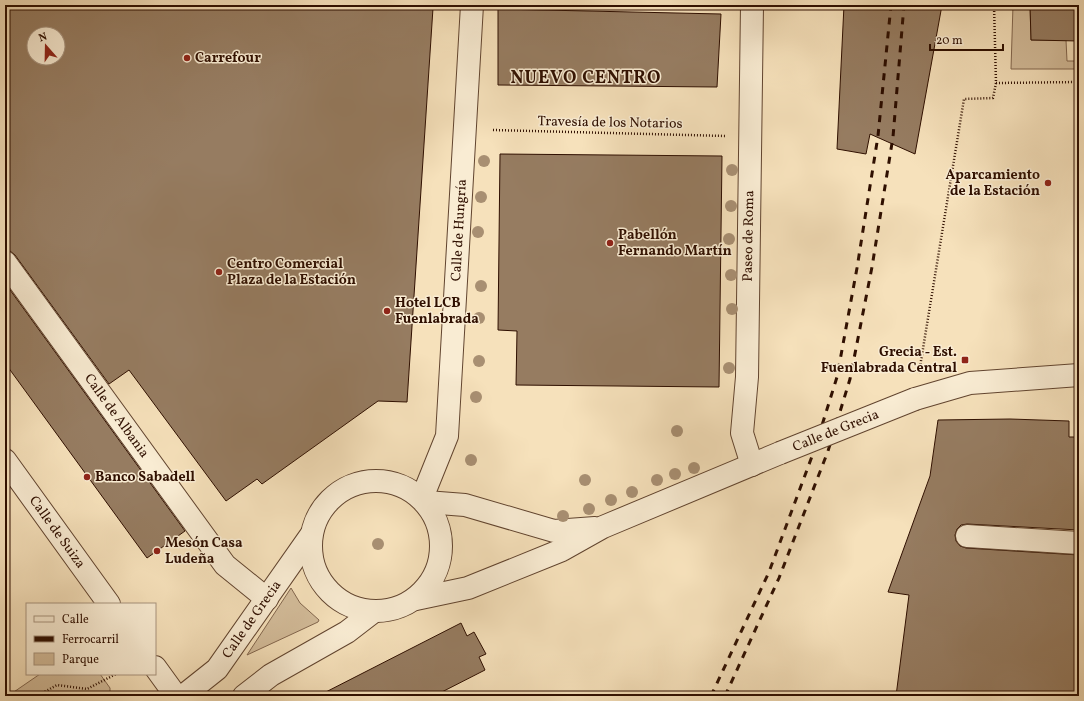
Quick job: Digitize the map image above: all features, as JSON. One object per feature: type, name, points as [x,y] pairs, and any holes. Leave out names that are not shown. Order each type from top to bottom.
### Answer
[{"type":"street","name":"Calle de Hungría","points":[[424,500],[447,436],[472,5]]},
{"type":"street","name":"Paseo de Roma","points":[[752,5],[747,369],[742,433],[752,465]]},
{"type":"street","name":"Calle de Albania","points":[[5,262],[225,565],[266,599]]},
{"type":"street","name":"Calle de Grecia","points":[[416,599],[468,588],[562,550],[603,527],[780,453],[915,399],[970,383],[1079,375]]},
{"type":"street","name":"Calle de Suiza","points":[[5,460],[108,603]]},
{"type":"street","points":[[386,480],[405,487],[424,500],[438,521],[443,542],[440,563],[431,583],[416,599],[388,611],[373,612],[351,606],[332,595],[319,578],[311,557],[312,535],[318,516],[330,499],[346,487],[366,481],[386,480]]},
{"type":"street","name":"Calle de Grecia","points":[[424,500],[465,505],[554,531],[603,527]]},
{"type":"street","name":"Calle de Grecia","points":[[183,696],[217,669],[312,535]]},
{"type":"street","points":[[967,536],[1079,543]]},
{"type":"street","points":[[244,696],[271,675],[346,632],[373,612]]},
{"type":"street","points":[[156,668],[176,696]]},
{"type":"path","points":[[915,399],[964,99],[993,98],[996,83],[994,5]]},
{"type":"path","points":[[996,83],[1079,82]]},
{"type":"path","name":"Travesía de los Notarios","points":[[493,130],[726,136]]},
{"type":"path","points":[[37,696],[57,685],[87,689],[114,675]]},
{"type":"green space","points":[[1013,5],[1030,5],[1031,40],[1066,40],[1067,61],[1079,61],[1079,69],[1011,69]]},
{"type":"green space","points":[[291,588],[300,603],[319,620],[318,622],[247,655]]},
{"type":"green space","points":[[39,675],[101,675],[110,688],[110,696],[8,696]]},
{"type":"building","name":"Centro Comercial Plaza de la Estación","points":[[5,5],[386,5],[433,8],[407,402],[378,401],[262,484],[257,479],[226,501],[129,370],[109,384],[15,255],[10,251],[5,250]]},
{"type":"building","points":[[844,5],[942,5],[915,154],[870,134],[866,154],[837,149]]},
{"type":"building","points":[[1030,5],[1079,5],[1079,41],[1031,40]]},
{"type":"building","points":[[498,9],[721,14],[717,87],[498,85]]},
{"type":"building","name":"Pabellón Fernando Martín","points":[[500,154],[722,156],[719,387],[516,385],[517,331],[498,330]]},
{"type":"building","points":[[5,283],[185,531],[147,558],[5,363]]},
{"type":"building","points":[[1010,419],[1069,421],[1069,437],[1079,437],[1079,530],[967,524],[961,525],[957,529],[955,535],[956,541],[960,546],[966,548],[1079,555],[1079,696],[896,696],[909,595],[888,592],[930,476],[938,420]]},
{"type":"building","points":[[461,623],[467,636],[474,632],[486,654],[479,657],[485,670],[434,696],[318,696]]},
{"type":"railway","points":[[711,696],[769,572],[814,451],[837,377],[857,268],[878,136],[891,5]]},
{"type":"railway","points":[[725,696],[779,578],[828,451],[850,379],[872,267],[893,137],[904,5]]},
{"type":"place","name":"Carrefour","points":[[187,58]]},
{"type":"place","name":"Aparcamiento de la Estación","points":[[1048,183]]},
{"type":"place","name":"Pabellón Fernando Martín","points":[[610,243]]},
{"type":"place","name":"Centro Comercial Plaza de la Estación","points":[[219,272]]},
{"type":"place","name":"Hotel LCB Fuenlabrada","points":[[387,311]]},
{"type":"place","name":"Grecia - Est. Fuenlabrada Central","points":[[965,360]]},
{"type":"place","name":"Banco Sabadell","points":[[87,477]]},
{"type":"place","name":"Mesón Casa Ludeña","points":[[157,551]]},
{"type":"district","name":"NUEVO CENTRO","points":[[586,78]]}]
